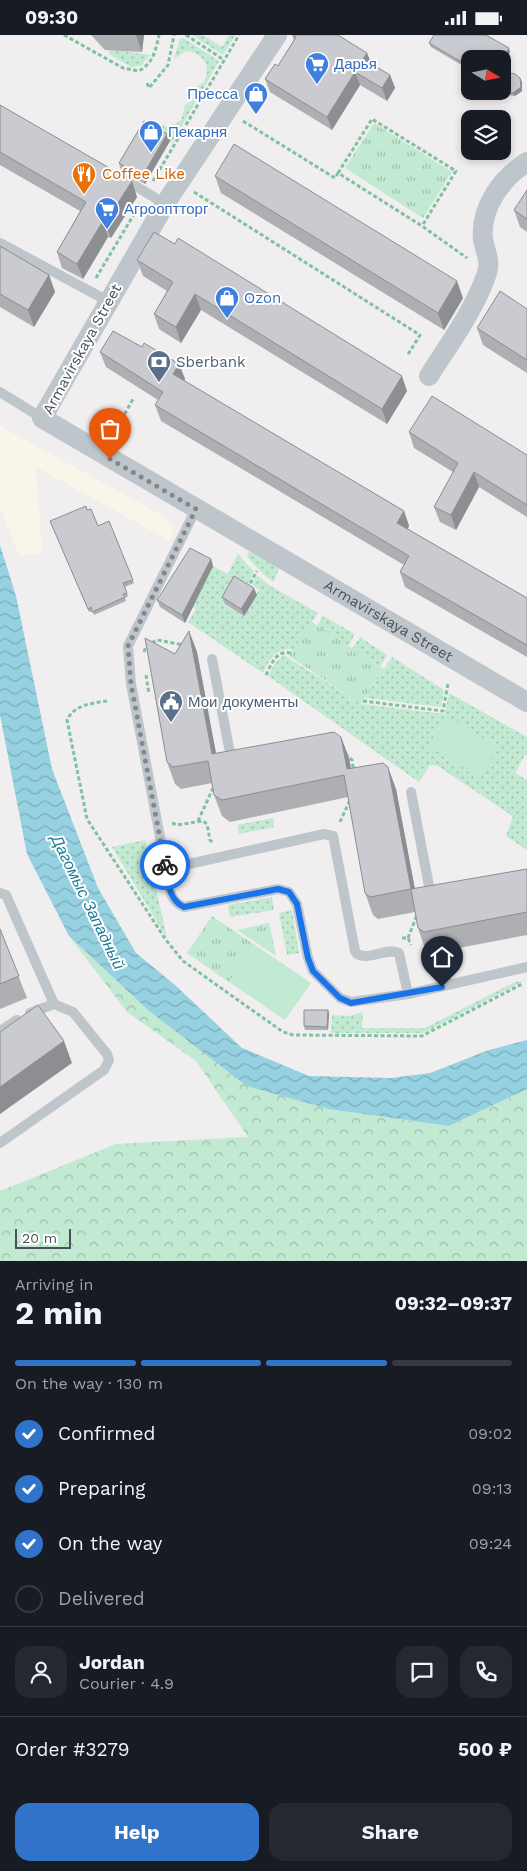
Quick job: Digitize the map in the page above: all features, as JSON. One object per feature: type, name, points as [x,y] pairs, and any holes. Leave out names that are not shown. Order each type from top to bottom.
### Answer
[{"type":"street","name":"Armavirskaya Street","points":[[277,35],[165,203],[42,418],[527,702]]},
{"type":"street","points":[[429,377],[479,294],[488,273],[490,260],[483,238],[487,213],[494,194],[511,172],[527,162]]},
{"type":"lane","points":[[114,174],[165,203]]},
{"type":"lane","points":[[0,243],[89,289],[108,301]]},
{"type":"lane","points":[[0,392],[42,418]]},
{"type":"lane","points":[[196,509],[128,646],[131,684],[166,869],[172,898],[176,904],[184,907],[278,889],[289,892],[297,904],[308,958],[313,971],[340,998],[351,1003],[408,994],[527,967]]},
{"type":"lane","points":[[212,659],[232,754],[241,757],[250,755]]},
{"type":"lane","points":[[411,792],[430,890],[438,893],[448,891]]},
{"type":"lane","points":[[166,869],[324,834],[332,836],[355,951],[357,954],[365,957],[394,951],[399,953],[408,994]]},
{"type":"lane","points":[[0,893],[6,895],[54,1005]]},
{"type":"lane","points":[[0,1031],[36,1009],[54,1005],[73,1012],[107,1054],[109,1060],[104,1070],[0,1143]]},
{"type":"path","points":[[64,35],[123,68],[138,71],[154,55],[159,35]]},
{"type":"path","points":[[147,83],[149,88],[168,65],[174,35]]},
{"type":"path","points":[[186,35],[224,60]]},
{"type":"path","points":[[89,289],[238,35]]},
{"type":"path","points":[[238,119],[335,178],[372,119],[456,171],[422,226]]},
{"type":"path","points":[[338,173],[422,226],[488,273]]},
{"type":"path","points":[[191,190],[420,335],[407,356]]},
{"type":"path","points":[[112,437],[133,399]]},
{"type":"path","points":[[104,433],[120,442]]},
{"type":"path","points":[[247,589],[257,571]]},
{"type":"path","points":[[143,654],[146,646],[158,640],[188,647]]},
{"type":"path","points":[[266,675],[276,655],[286,652],[291,653]]},
{"type":"path","points":[[146,674],[151,703]]},
{"type":"path","points":[[364,701],[443,711],[448,684]]},
{"type":"path","points":[[107,701],[87,704],[74,711],[67,720],[88,819],[166,940],[183,961],[283,1032],[293,1035],[422,1036],[527,981]]},
{"type":"path","points":[[340,751],[352,760],[355,777]]},
{"type":"path","points":[[198,821],[216,783]]},
{"type":"path","points":[[340,822],[351,797]]},
{"type":"path","points":[[170,819],[177,825],[203,821],[207,824],[210,840],[215,843]]},
{"type":"path","points":[[333,820],[340,822],[343,826]]},
{"type":"path","points":[[411,948],[408,938],[419,912]]},
{"type":"path","points":[[398,939],[408,938]]},
{"type":"shaded area","points":[[0,426],[167,518],[174,528],[170,541],[36,467],[42,553],[19,556],[0,507]]},
{"type":"green space","points":[[192,35],[203,35],[222,47],[229,35],[235,35],[223,55]]},
{"type":"green space","points":[[180,38],[185,39],[219,61],[172,143],[148,129],[151,122],[169,127],[181,121],[185,105],[192,101],[196,87],[204,82],[207,70],[201,57],[192,52],[186,51],[174,59]]},
{"type":"green space","points":[[110,49],[150,55],[141,66],[131,67],[109,54]]},
{"type":"green space","points":[[374,123],[452,172],[423,218],[345,168]]},
{"type":"green space","points":[[250,551],[279,568],[274,582],[265,576],[248,558],[247,555]]},
{"type":"green space","points":[[238,554],[254,572],[248,583],[240,579],[225,605],[244,616],[259,590],[252,585],[257,575],[270,586],[318,613],[294,650],[288,649],[278,652],[271,659],[263,673],[188,622],[196,609],[169,592],[213,566],[228,574]]},
{"type":"green space","points":[[323,616],[355,634],[348,646],[317,626]]},
{"type":"green space","points":[[312,622],[384,669],[361,704],[289,656]]},
{"type":"green space","points":[[360,637],[387,655],[380,667],[352,649]]},
{"type":"green space","points":[[284,655],[361,704],[445,714],[449,693],[527,737],[527,756],[525,755],[515,773],[527,780],[527,850],[506,836],[513,817],[508,813],[438,766],[430,765],[419,782],[268,676],[276,662]]},
{"type":"green space","points":[[392,657],[444,690],[441,707],[365,698]]},
{"type":"green space","points":[[446,715],[499,748],[480,778],[428,746]]},
{"type":"green space","points":[[273,818],[274,827],[239,834],[237,825]]},
{"type":"green space","points":[[145,840],[167,938],[112,847]]},
{"type":"green space","points":[[272,897],[274,910],[230,917],[228,905]]},
{"type":"green space","points":[[292,910],[299,953],[287,955],[279,913]]},
{"type":"green space","points":[[212,916],[255,945],[229,982],[187,953]]},
{"type":"green space","points":[[269,923],[276,956],[237,930]]},
{"type":"green space","points":[[69,936],[149,1011],[248,1086],[329,1109],[449,1126],[527,1089],[527,1261],[0,1261],[0,1191],[116,1144],[248,1137],[196,1061],[127,1012]]},
{"type":"green space","points":[[255,945],[311,983],[285,1020],[229,982]]},
{"type":"green space","points":[[525,980],[424,1033],[331,1033],[332,1015],[349,1016],[363,1012],[362,1028],[425,1028],[513,983]]},
{"type":"water","name":"Дагомыс Западный","points":[[0,545],[16,596],[52,769],[98,888],[136,953],[175,985],[242,1048],[309,1076],[391,1078],[430,1073],[489,1050],[527,1040],[527,1089],[449,1126],[329,1109],[247,1086],[149,1011],[69,936],[27,854],[0,715]]},
{"type":"building","name":"Дарья","points":[[293,35],[338,35],[367,53],[363,59],[390,75],[382,88],[355,72],[327,117],[265,79],[275,64],[278,66],[296,37]]},
{"type":"building","points":[[434,35],[486,35],[509,48],[508,50],[461,50],[461,62],[429,43]]},
{"type":"building","points":[[511,73],[520,78],[521,87],[513,93],[511,92]]},
{"type":"building","points":[[0,105],[132,181],[105,223],[103,221],[77,264],[57,252],[86,202],[0,152]]},
{"type":"building","points":[[144,121],[167,134],[142,177],[119,163]]},
{"type":"building","points":[[234,144],[457,281],[438,313],[215,176]]},
{"type":"building","points":[[527,190],[527,219],[514,210]]},
{"type":"building","points":[[154,232],[175,244],[178,238],[402,376],[382,409],[195,294],[176,327],[154,314],[173,282],[137,260]]},
{"type":"building","points":[[0,246],[49,275],[28,310],[0,294]]},
{"type":"building","points":[[500,291],[527,309],[527,360],[477,328]]},
{"type":"building","points":[[113,331],[142,347],[144,343],[179,364],[173,374],[404,511],[397,523],[527,598],[527,645],[400,572],[409,556],[155,405],[163,392],[100,352]]},
{"type":"building","points":[[432,396],[527,455],[527,505],[474,472],[451,515],[434,507],[458,463],[409,432]]},
{"type":"building","points":[[86,506],[87,510],[91,509],[98,526],[109,521],[133,580],[123,583],[127,593],[123,594],[125,597],[92,612],[91,607],[88,609],[50,521]]},
{"type":"building","points":[[190,548],[211,559],[182,615],[157,600]]},
{"type":"building","points":[[234,576],[254,588],[241,609],[222,597]]},
{"type":"building","points":[[189,631],[212,754],[334,732],[341,737],[347,769],[383,763],[388,767],[411,889],[370,897],[365,893],[344,775],[222,800],[214,795],[208,761],[173,767],[167,762],[145,638],[175,654]]},
{"type":"building","points":[[527,869],[527,912],[424,932],[418,928],[411,889]]},
{"type":"building","points":[[0,929],[19,976],[0,984]]},
{"type":"building","points":[[38,1005],[64,1041],[0,1087],[0,1032]]},
{"type":"building","points":[[304,1010],[328,1010],[327,1027],[304,1026]]},
{"type":"way so far","points":[[110,459],[196,509],[128,646],[131,684],[165,865]]},
{"type":"place","name":"Дарья","points":[[317,85]]},
{"type":"place","name":"Пресса","points":[[256,115]]},
{"type":"place","name":"Пекарня","points":[[151,153]]},
{"type":"place","name":"Coffee Like","points":[[84,195]]},
{"type":"place","name":"Агрооптторг","points":[[107,230]]},
{"type":"place","name":"Ozon","points":[[227,319]]},
{"type":"place","name":"Sberbank","points":[[159,383]]},
{"type":"place","name":"Мои документы","points":[[171,723]]},
{"type":"route","points":[[165,865],[172,898],[176,904],[184,907],[278,889],[289,892],[297,904],[308,958],[313,971],[344,1000],[351,1003],[442,987]]}]
